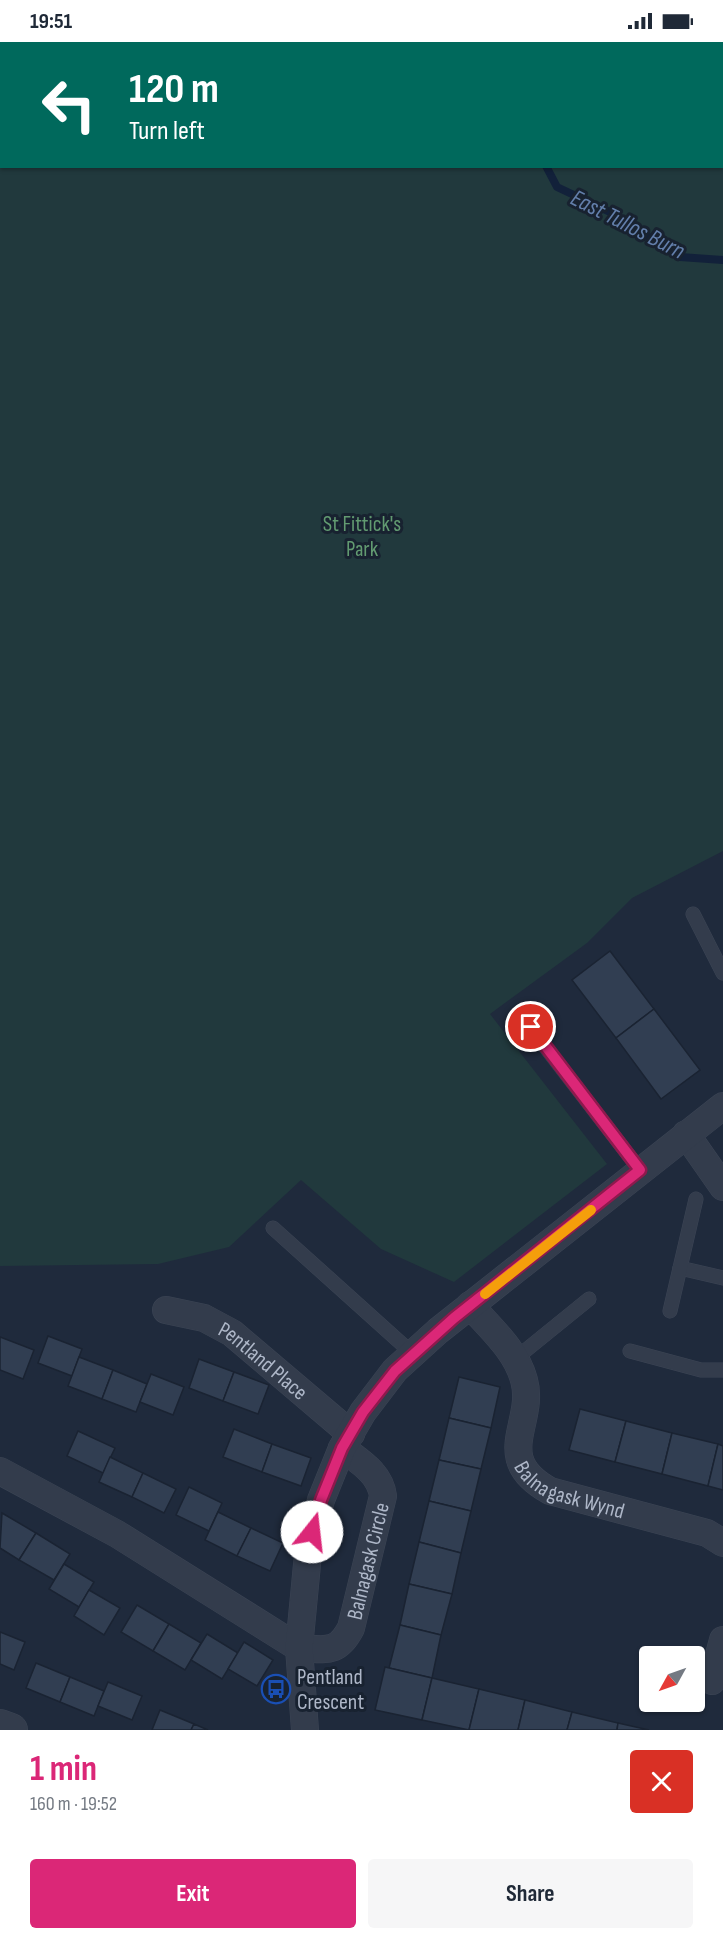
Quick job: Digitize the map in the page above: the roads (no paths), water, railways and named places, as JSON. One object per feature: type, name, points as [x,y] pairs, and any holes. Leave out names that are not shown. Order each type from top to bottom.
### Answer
[{"type":"street","points":[[305,1730],[299,1648],[313,1527],[346,1441],[395,1371],[413,1354],[470,1305],[723,1106]]},
{"type":"street","points":[[686,1134],[723,1187]]},
{"type":"street","name":"Balnagask Wynd","points":[[470,1305],[515,1359],[525,1383],[518,1448],[521,1460],[538,1484],[550,1491],[707,1533],[723,1542]]},
{"type":"street","name":"Pentland Place","points":[[165,1310],[204,1318],[232,1333],[346,1441]]},
{"type":"street","name":"Balnagask Circle","points":[[299,1648],[331,1650],[347,1636],[381,1506],[381,1484],[346,1441]]},
{"type":"street","points":[[0,1471],[117,1534],[299,1648]]},
{"type":"street","points":[[712,1681],[723,1640]]},
{"type":"street","points":[[0,1726],[11,1730]]},
{"type":"lane","points":[[693,914],[723,973]]},
{"type":"lane","points":[[531,1027],[640,1170]]},
{"type":"lane","points":[[670,1311],[696,1199]]},
{"type":"lane","points":[[273,1228],[413,1354]]},
{"type":"lane","points":[[680,1268],[723,1278]]},
{"type":"lane","points":[[515,1359],[589,1299]]},
{"type":"lane","points":[[630,1351],[701,1370],[723,1370]]},
{"type":"waterway","name":"East Tullos Burn","points":[[547,168],[557,187],[614,214],[680,257],[723,260]]},
{"type":"place","name":"Pentland Crescent","points":[[276,1689]]},
{"type":"park label","name":"St Fittick's Park","points":[[362,536]]}]
